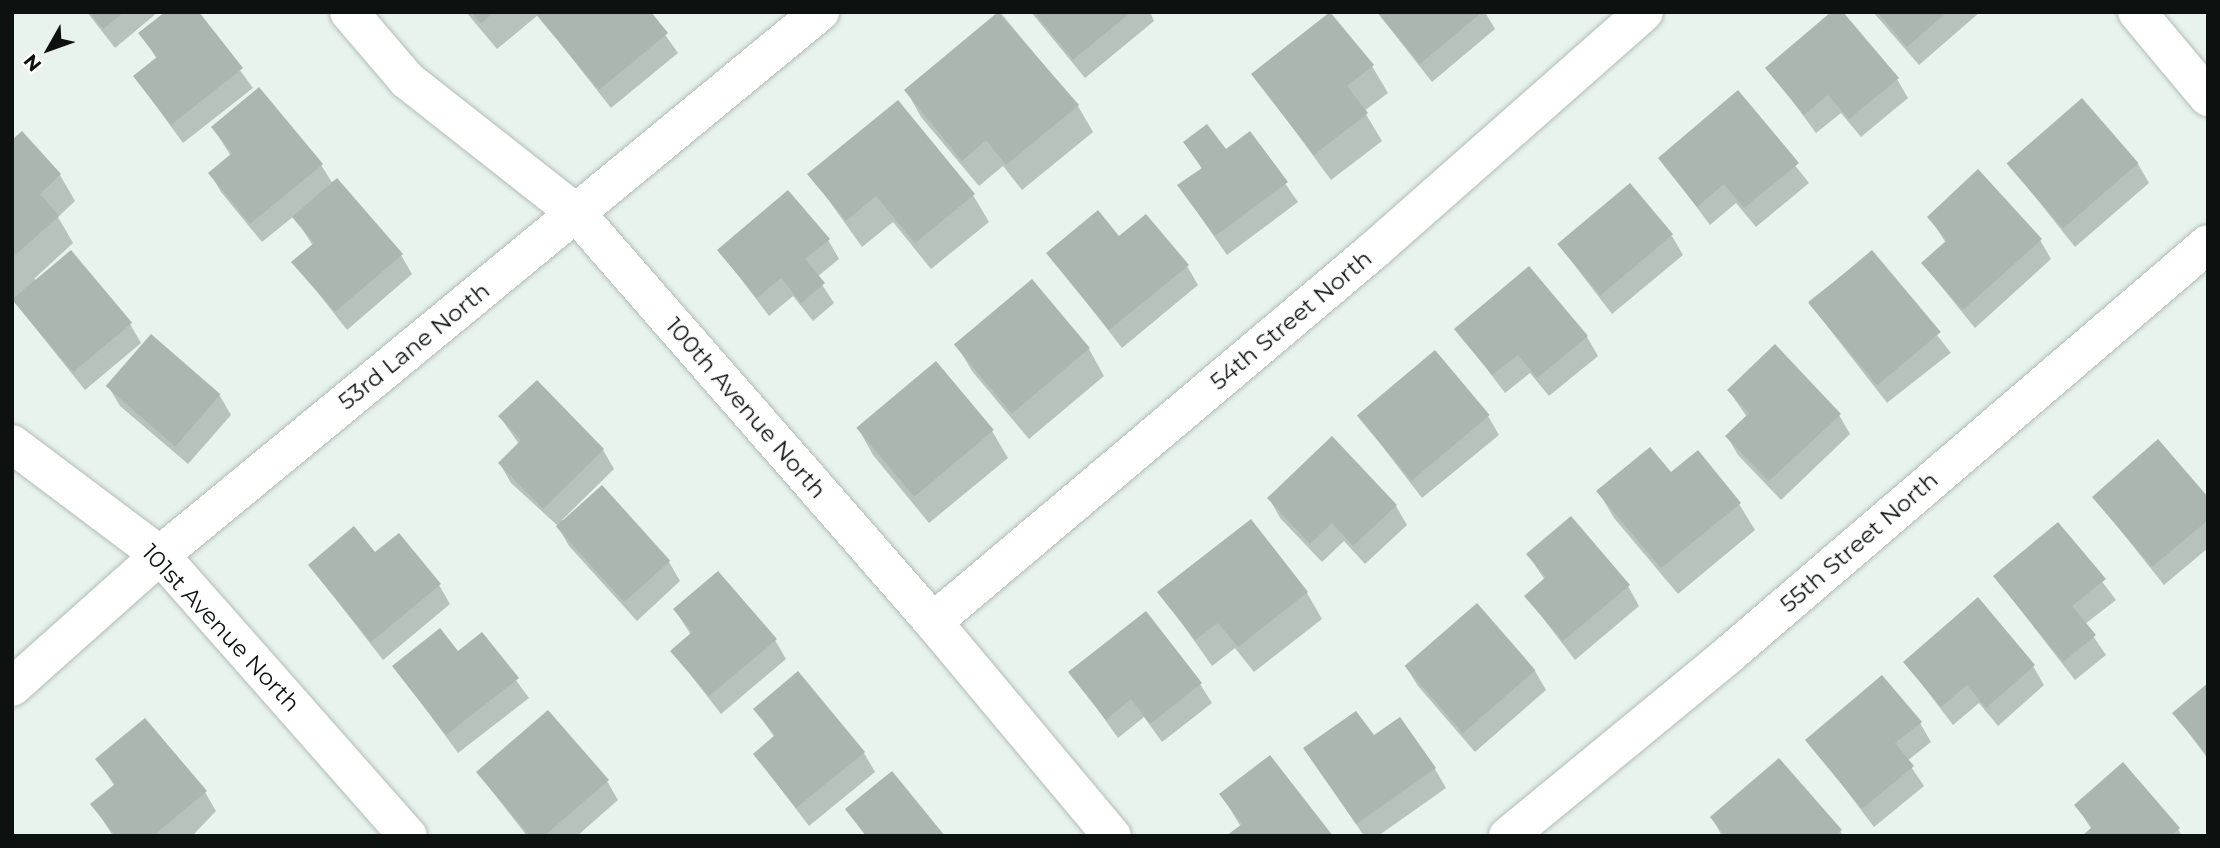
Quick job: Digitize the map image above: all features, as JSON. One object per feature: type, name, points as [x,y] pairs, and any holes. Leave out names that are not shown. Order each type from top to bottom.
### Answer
[{"type":"street","name":"100th Avenue North","points":[[349,12],[407,80],[576,213],[933,622],[1112,836]]},
{"type":"street","name":"53rd Lane North","points":[[12,687],[160,555],[820,12]]},
{"type":"street","name":"54th Street North","points":[[933,622],[1373,251],[1644,12]]},
{"type":"street","points":[[2137,12],[2208,97]]},
{"type":"street","name":"55th Street North","points":[[1508,836],[1727,656],[2208,244]]},
{"type":"street","name":"101st Avenue North","points":[[12,444],[160,555],[408,836]]},
{"type":"building","points":[[89,12],[124,12],[103,29]]},
{"type":"building","points":[[165,12],[199,12],[243,68],[171,125],[133,76],[157,57],[138,33]]},
{"type":"building","points":[[471,12],[494,12],[481,23]]},
{"type":"building","points":[[534,12],[651,12],[668,33],[599,90]]},
{"type":"building","points":[[998,12],[1079,105],[1006,165],[986,140],[962,161],[904,90]]},
{"type":"building","points":[[1034,12],[1131,12],[1073,60]]},
{"type":"building","points":[[1330,12],[1374,65],[1347,86],[1368,113],[1314,155],[1251,74]]},
{"type":"building","points":[[1377,12],[1482,12],[1420,64]]},
{"type":"building","points":[[1831,12],[1843,12],[1899,78],[1849,119],[1828,95],[1804,115],[1765,68]]},
{"type":"building","points":[[1877,12],[1947,12],[1907,47]]},
{"type":"building","points":[[259,87],[323,164],[250,224],[208,173],[232,153],[211,127]]},
{"type":"building","points":[[1738,90],[1799,163],[1744,208],[1724,184],[1697,207],[1658,158]]},
{"type":"building","points":[[2082,98],[2138,163],[2063,229],[2007,164]]},
{"type":"building","points":[[898,100],[975,194],[915,243],[876,196],[846,221],[807,174]]},
{"type":"building","points":[[1207,124],[1226,149],[1250,131],[1288,182],[1215,236],[1177,185],[1202,168],[1183,142]]},
{"type":"building","points":[[22,131],[61,174],[40,194],[59,216],[12,258],[12,140]]},
{"type":"building","points":[[1978,169],[2042,239],[1963,310],[1921,263],[1947,240],[1927,217]]},
{"type":"building","points":[[337,178],[403,254],[335,312],[291,262],[314,243],[292,217]]},
{"type":"building","points":[[1630,183],[1673,234],[1600,295],[1557,244]]},
{"type":"building","points":[[788,190],[830,239],[805,259],[825,283],[801,303],[781,278],[757,298],[717,250]]},
{"type":"building","points":[[1098,210],[1119,236],[1146,214],[1189,265],[1109,330],[1046,253]]},
{"type":"building","points":[[71,250],[132,323],[73,372],[12,299]]},
{"type":"building","points":[[1872,250],[1941,332],[1877,385],[1808,303]]},
{"type":"building","points":[[1529,266],[1588,336],[1537,378],[1518,355],[1492,375],[1454,329]]},
{"type":"building","points":[[1032,279],[1090,348],[1012,414],[954,345]]},
{"type":"building","points":[[151,334],[220,394],[175,446],[106,386]]},
{"type":"building","points":[[1775,344],[1841,414],[1769,481],[1725,436],[1749,413],[1727,390]]},
{"type":"building","points":[[1435,350],[1490,415],[1412,481],[1357,416]]},
{"type":"building","points":[[936,361],[994,430],[914,497],[856,428]]},
{"type":"building","points":[[537,380],[604,449],[543,509],[498,463],[521,440],[498,416]]},
{"type":"building","points":[[1332,436],[1397,505],[1353,546],[1332,523],[1310,544],[1267,498]]},
{"type":"building","points":[[2158,439],[2208,497],[2208,520],[2152,567],[2092,497]]},
{"type":"building","points":[[1650,447],[1671,472],[1698,450],[1741,503],[1661,568],[1596,491]]},
{"type":"building","points":[[602,485],[670,561],[624,602],[556,526]]},
{"type":"building","points":[[1571,516],[1630,585],[1563,641],[1524,596],[1546,577],[1526,554]]},
{"type":"building","points":[[1251,519],[1308,592],[1238,647],[1218,623],[1195,640],[1157,592]]},
{"type":"building","points":[[2058,522],[2106,579],[2072,606],[2096,635],[2063,662],[1993,576]]},
{"type":"building","points":[[354,526],[375,552],[399,533],[441,584],[371,642],[308,565]]},
{"type":"building","points":[[718,571],[777,639],[709,696],[670,651],[692,632],[673,609]]},
{"type":"building","points":[[1978,597],[2035,665],[1986,708],[1967,685],[1941,707],[1903,662]]},
{"type":"building","points":[[1477,603],[1535,670],[1463,733],[1405,666]]},
{"type":"building","points":[[1146,611],[1202,683],[1150,724],[1131,699],[1106,720],[1068,672]]},
{"type":"building","points":[[440,628],[458,651],[482,632],[519,678],[446,735],[392,666]]},
{"type":"building","points":[[798,671],[865,752],[796,808],[753,754],[775,735],[753,709]]},
{"type":"building","points":[[1882,675],[1922,722],[1895,743],[1914,766],[1862,809],[1805,740]]},
{"type":"building","points":[[2208,683],[2208,756],[2172,713]]},
{"type":"building","points":[[548,710],[609,780],[544,836],[530,836],[476,772]]},
{"type":"building","points":[[1356,711],[1374,735],[1400,717],[1436,768],[1356,824],[1303,748]]},
{"type":"building","points":[[145,718],[207,791],[153,836],[116,836],[90,804],[115,784],[95,759]]},
{"type":"building","points":[[1270,755],[1333,836],[1226,836],[1242,824],[1219,794]]},
{"type":"building","points":[[1779,758],[1842,830],[1835,836],[1725,836],[1710,817]]},
{"type":"building","points":[[2123,762],[2180,828],[2171,836],[2082,836],[2092,827],[2074,805]]},
{"type":"building","points":[[892,771],[945,836],[866,836],[845,809]]}]
